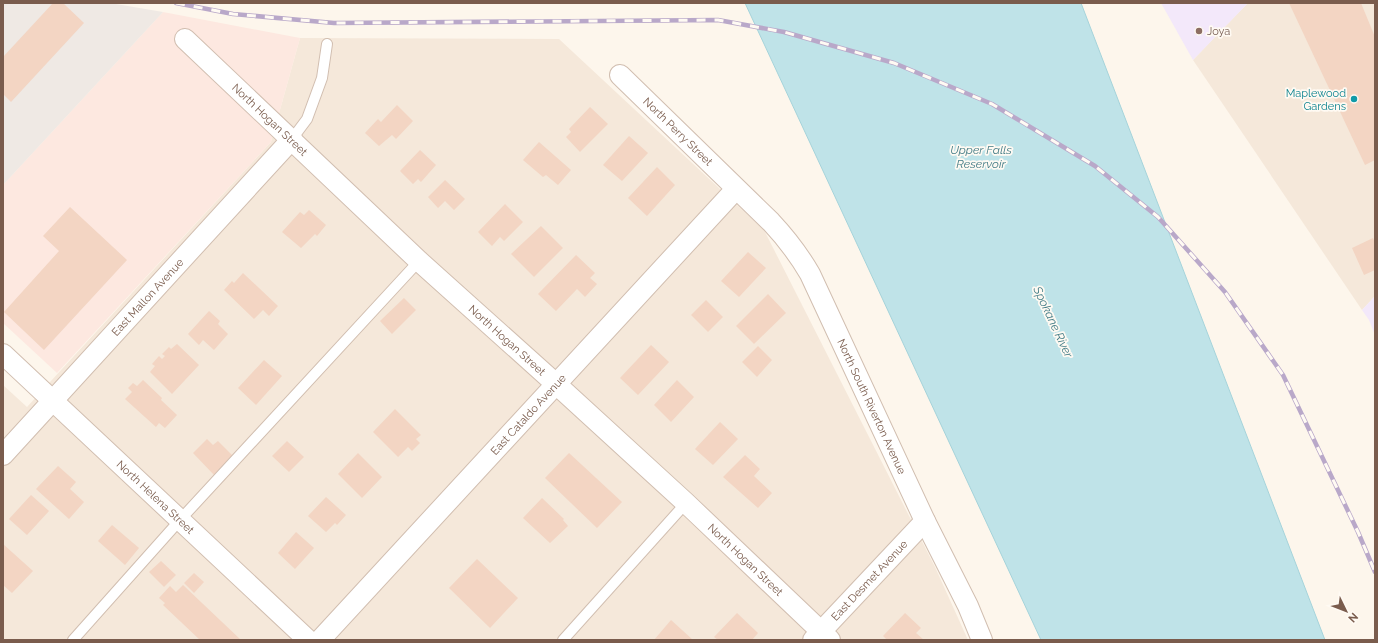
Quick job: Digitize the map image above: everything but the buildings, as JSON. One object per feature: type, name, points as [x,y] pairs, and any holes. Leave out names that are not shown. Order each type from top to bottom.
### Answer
[{"type":"street","name":"North Hogan Street","points":[[185,39],[419,261],[686,503],[821,637]]},
{"type":"street","name":"North Perry Street","points":[[620,75],[736,189]]},
{"type":"street","name":"East Mallon Avenue","points":[[3,455],[292,139]]},
{"type":"street","name":"East Cataldo Avenue","points":[[320,640],[736,189]]},
{"type":"street","name":"North South Riverton Avenue","points":[[736,189],[781,233],[801,259],[810,274],[925,521],[968,606],[982,640]]},
{"type":"street","name":"North Helena Street","points":[[3,354],[308,640]]},
{"type":"street","name":"East Desmet Avenue","points":[[821,637],[925,521]]},
{"type":"lane","points":[[292,139],[307,119],[322,78],[328,44]]},
{"type":"lane","points":[[73,640],[180,520],[419,261]]},
{"type":"lane","points":[[564,640],[686,503]]},
{"type":"shaded area","points":[[3,3],[110,3],[163,12],[3,185]]},
{"type":"shaded area","name":"Joya","points":[[1161,3],[1248,3],[1193,60]]},
{"type":"shaded area","points":[[1248,3],[1375,3],[1375,296],[1362,310],[1193,60]]},
{"type":"shaded area","points":[[163,12],[300,38],[271,142],[57,373],[3,323],[3,185]]},
{"type":"shaded area","points":[[300,38],[559,39],[764,230],[935,567],[968,640],[3,640],[3,385],[27,407],[271,142]]},
{"type":"shaded area","points":[[1375,296],[1375,335],[1369,320],[1362,310]]},
{"type":"water","name":"Upper Falls Reservoir","points":[[745,3],[1081,3],[1325,640],[1041,640]]},
{"type":"railway","points":[[176,3],[233,14],[334,23],[718,20],[784,32],[894,63],[992,104],[1095,166],[1158,217],[1225,292],[1283,375],[1358,532],[1375,572]]},
{"type":"place","name":"Joya","points":[[1199,31]]},
{"type":"place","name":"Maplewood Gardens","points":[[1354,99]]},
{"type":"water label","name":"Spokane River","points":[[1053,322]]}]
